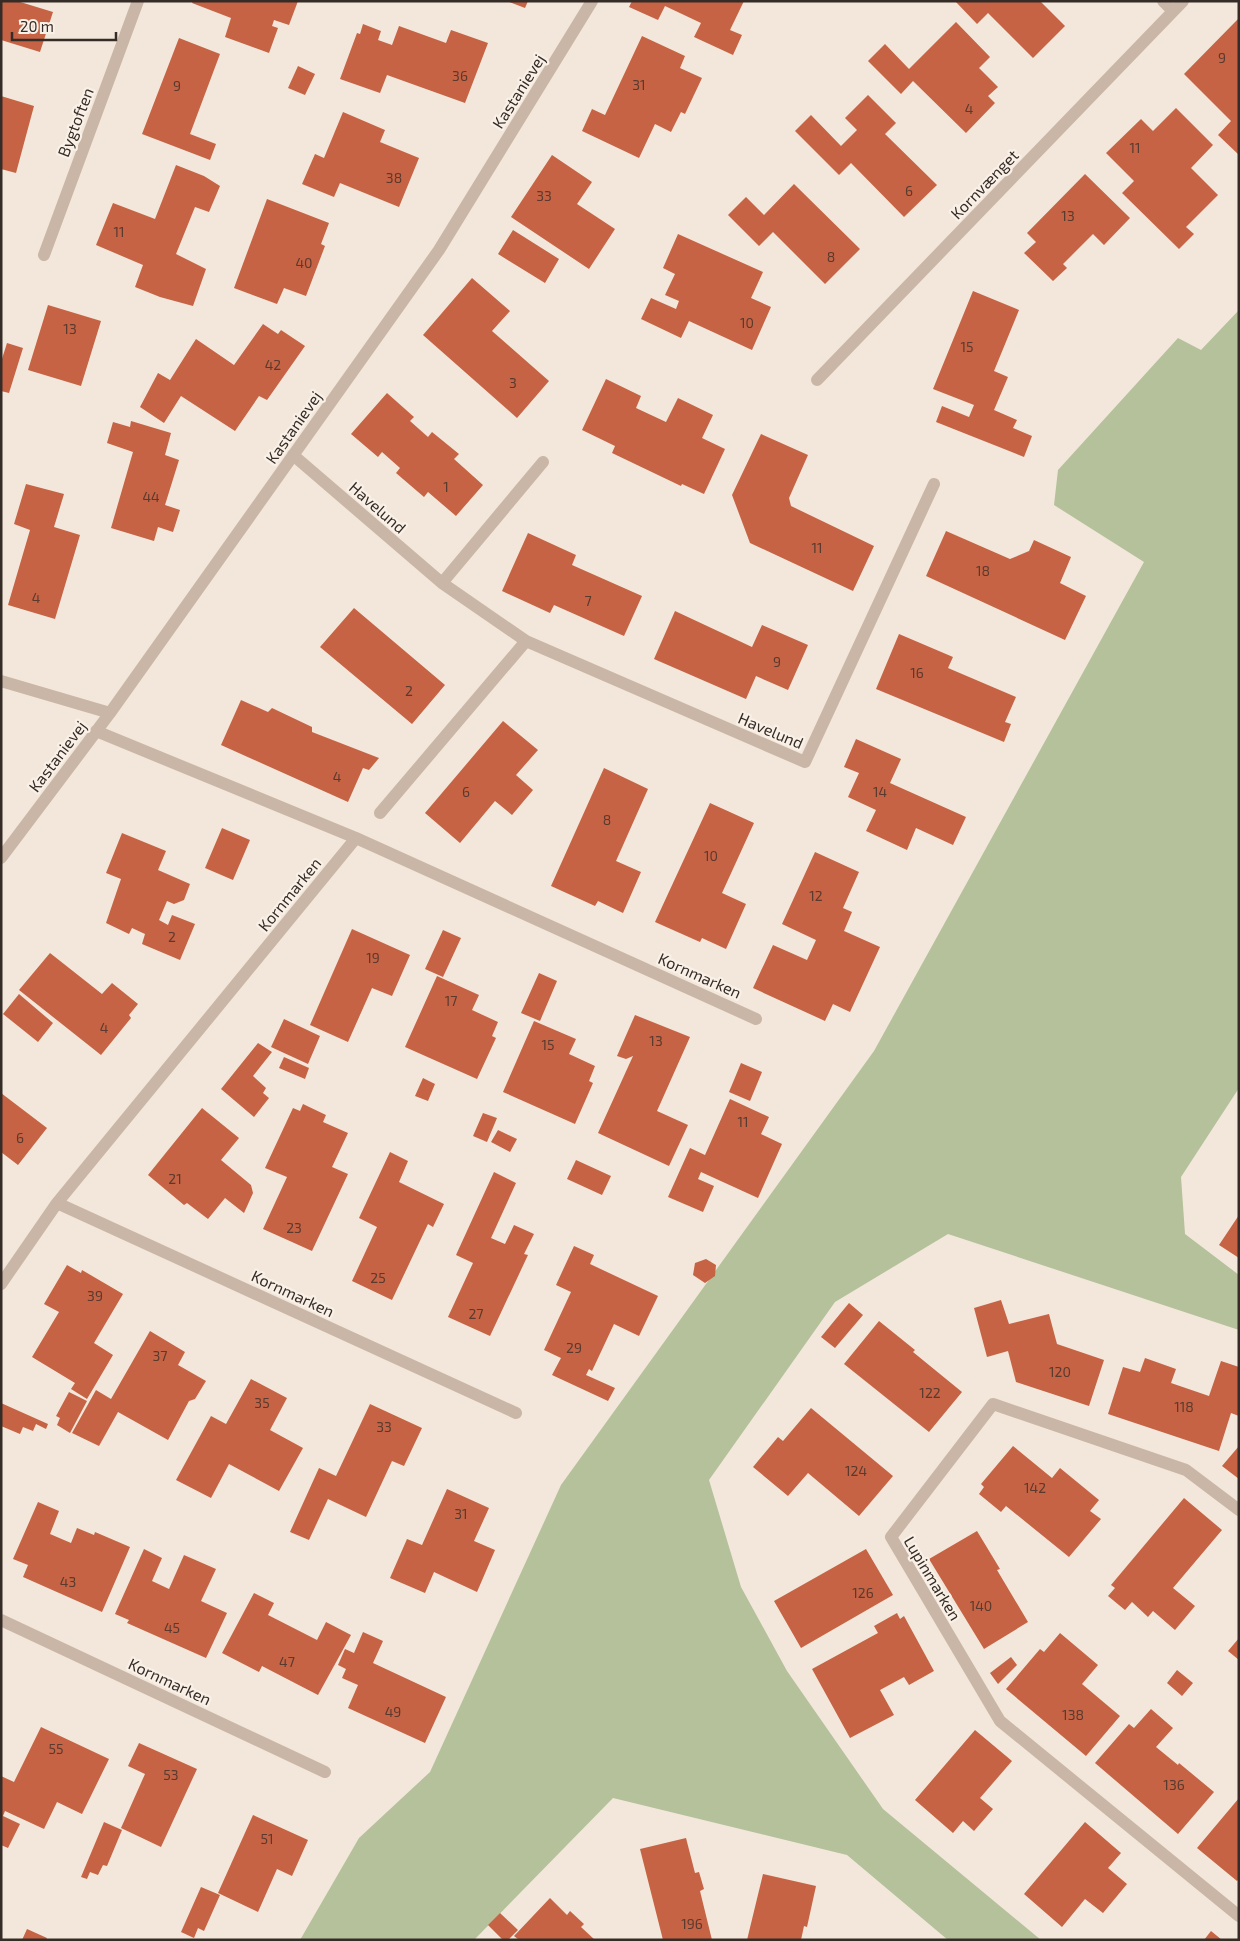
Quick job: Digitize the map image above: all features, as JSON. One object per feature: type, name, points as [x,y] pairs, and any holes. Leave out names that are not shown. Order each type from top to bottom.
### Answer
[{"type":"street","name":"Bygtoften","points":[[44,255],[138,1]]},
{"type":"street","name":"Kastanievej","points":[[1,858],[110,713],[439,250],[592,1]]},
{"type":"street","points":[[1163,1],[1173,11]]},
{"type":"street","name":"Kornvænget","points":[[817,380],[1183,1]]},
{"type":"street","name":"Havelund","points":[[293,455],[442,583],[526,641],[805,762],[934,484]]},
{"type":"street","points":[[442,583],[543,462]]},
{"type":"street","points":[[380,813],[526,641]]},
{"type":"street","points":[[1,681],[110,713]]},
{"type":"street","name":"Kornmarken","points":[[96,732],[356,838],[756,1019]]},
{"type":"street","name":"Kornmarken","points":[[1,1284],[57,1203],[356,838]]},
{"type":"street","name":"Kornmarken","points":[[57,1203],[516,1413]]},
{"type":"street","name":"Lupinmarken","points":[[1239,1510],[1186,1470],[993,1404],[891,1538],[1000,1721],[1239,1916]]},
{"type":"street","name":"Kornmarken","points":[[1,1620],[325,1772]]},
{"type":"green space","points":[[1239,310],[1239,1088],[1181,1177],[1185,1234],[1239,1275],[1239,1330],[948,1234],[835,1302],[709,1480],[741,1587],[787,1671],[883,1809],[1041,1940],[948,1940],[847,1855],[613,1798],[474,1940],[300,1940],[359,1838],[430,1772],[561,1485],[874,1051],[1144,562],[1054,505],[1058,470],[1178,338],[1201,350]]},
{"type":"building","points":[[1,1],[17,1],[53,12],[40,52],[1,40]]},
{"type":"building","points":[[193,1],[298,1],[289,25],[274,20],[272,26],[278,28],[269,53],[225,37],[231,18],[192,3]]},
{"type":"building","points":[[507,1],[528,1],[525,8]]},
{"type":"building","points":[[632,1],[744,1],[730,30],[742,35],[733,55],[694,37],[701,23],[665,6],[658,20],[629,7]]},
{"type":"building","points":[[955,1],[1040,1],[1065,26],[1033,58],[988,13],[977,24]]},
{"type":"building","points":[[1239,18],[1239,155],[1218,135],[1231,121],[1184,74]]},
{"type":"building","points":[[956,22],[990,57],[979,68],[998,87],[988,96],[995,103],[966,133],[913,81],[901,94],[868,61],[885,44],[909,69]]},
{"type":"building","points":[[363,24],[381,31],[378,40],[392,45],[399,26],[446,43],[451,30],[488,43],[465,103],[387,75],[380,93],[340,79],[357,33],[360,34]]},
{"type":"building","points":[[642,36],[685,56],[680,68],[702,78],[685,114],[681,112],[671,132],[655,124],[639,158],[582,131],[592,109],[605,115]]},
{"type":"building","points":[[179,38],[220,54],[190,134],[216,144],[210,160],[142,134]]},
{"type":"building","points":[[298,66],[315,74],[305,95],[288,88]]},
{"type":"building","points":[[868,95],[896,123],[885,134],[937,185],[904,217],[851,163],[839,175],[795,131],[811,115],[841,146],[857,130],[845,118]]},
{"type":"building","points":[[1,96],[34,106],[16,173],[1,169]]},
{"type":"building","points":[[1176,108],[1213,145],[1191,168],[1218,195],[1186,227],[1194,234],[1179,249],[1122,193],[1134,181],[1106,153],[1141,119],[1153,131]]},
{"type":"building","points":[[343,112],[385,130],[380,142],[419,158],[399,207],[340,183],[334,197],[302,184],[315,154],[324,158]]},
{"type":"building","points":[[552,155],[592,182],[577,204],[615,229],[589,269],[511,217]]},
{"type":"building","points":[[176,165],[204,176],[220,186],[209,212],[195,207],[176,254],[206,269],[193,306],[160,297],[135,287],[143,265],[96,245],[113,203],[155,219]]},
{"type":"building","points":[[1085,174],[1130,218],[1104,245],[1093,234],[1063,264],[1067,268],[1053,281],[1024,253],[1036,242],[1027,233]]},
{"type":"building","points":[[794,184],[860,249],[825,284],[773,232],[759,246],[728,215],[746,197],[764,215]]},
{"type":"building","points":[[267,199],[329,223],[321,244],[325,246],[306,296],[284,288],[277,304],[234,288]]},
{"type":"building","points":[[513,230],[559,259],[545,283],[498,254]]},
{"type":"building","points":[[678,234],[763,272],[751,298],[771,307],[752,350],[689,321],[681,338],[641,319],[651,298],[676,309],[679,301],[665,295],[675,274],[663,268]]},
{"type":"building","points":[[472,278],[510,311],[492,331],[549,381],[517,418],[423,335]]},
{"type":"building","points":[[973,291],[1019,310],[994,371],[1008,377],[994,410],[1017,420],[1013,428],[1032,436],[1024,457],[936,422],[942,406],[969,417],[974,405],[933,389]]},
{"type":"building","points":[[48,305],[101,321],[81,386],[28,370]]},
{"type":"building","points":[[263,324],[278,334],[281,330],[305,346],[267,400],[259,396],[235,431],[181,396],[164,423],[140,407],[158,373],[170,380],[196,339],[234,365]]},
{"type":"building","points":[[7,343],[23,348],[9,393],[1,391],[1,362]]},
{"type":"building","points":[[606,379],[641,396],[636,408],[666,422],[678,398],[713,415],[702,438],[725,449],[704,494],[682,484],[681,486],[612,453],[615,446],[582,430]]},
{"type":"building","points":[[387,393],[414,417],[410,421],[428,437],[432,432],[459,454],[454,459],[483,485],[456,516],[428,492],[424,497],[396,473],[400,468],[382,452],[378,457],[351,434]]},
{"type":"building","points":[[131,421],[171,433],[165,455],[179,460],[165,505],[180,510],[173,532],[158,527],[154,541],[111,528],[133,452],[107,443],[113,422],[130,427]]},
{"type":"building","points":[[761,434],[808,455],[789,498],[791,506],[874,546],[853,591],[750,543],[732,495]]},
{"type":"building","points":[[26,484],[64,494],[54,527],[80,535],[55,619],[8,605],[30,530],[14,524]]},
{"type":"building","points":[[946,531],[1010,559],[1029,551],[1034,540],[1071,557],[1060,583],[1086,596],[1065,640],[926,576]]},
{"type":"building","points":[[528,533],[576,555],[572,565],[642,596],[624,636],[554,605],[550,613],[502,591]]},
{"type":"building","points":[[354,608],[445,685],[412,724],[320,647]]},
{"type":"building","points":[[675,611],[752,647],[762,625],[808,645],[788,690],[756,676],[746,699],[654,659]]},
{"type":"building","points":[[899,634],[953,657],[948,668],[1016,697],[1005,722],[1011,724],[1004,742],[876,689]]},
{"type":"building","points":[[241,700],[268,712],[272,708],[312,727],[312,732],[379,758],[369,770],[363,768],[348,802],[221,745]]},
{"type":"building","points":[[503,721],[538,750],[516,775],[533,790],[512,815],[495,801],[460,843],[425,813]]},
{"type":"building","points":[[856,739],[901,759],[890,783],[966,817],[953,845],[916,828],[907,850],[866,831],[876,810],[848,797],[859,773],[844,767]]},
{"type":"building","points":[[604,768],[648,789],[616,861],[641,872],[623,913],[598,901],[595,906],[551,886]]},
{"type":"building","points":[[710,803],[754,823],[722,893],[746,904],[726,949],[702,938],[700,942],[655,922]]},
{"type":"building","points":[[222,828],[250,840],[233,880],[205,868]]},
{"type":"building","points":[[122,833],[166,851],[158,870],[190,884],[184,900],[174,904],[167,901],[159,920],[168,925],[172,915],[195,924],[180,960],[142,944],[145,934],[132,928],[129,934],[106,923],[121,879],[106,873]]},
{"type":"building","points":[[815,852],[859,872],[843,908],[852,912],[844,931],[880,947],[850,1012],[833,1004],[825,1021],[753,988],[773,945],[807,960],[816,940],[782,924]]},
{"type":"building","points":[[352,929],[410,955],[392,996],[372,988],[348,1042],[310,1025]]},
{"type":"building","points":[[443,930],[461,938],[443,977],[425,969]]},
{"type":"building","points":[[50,953],[102,994],[112,983],[138,1004],[129,1015],[131,1018],[101,1055],[19,990]]},
{"type":"building","points":[[539,973],[557,981],[540,1021],[521,1013]]},
{"type":"building","points":[[437,976],[479,995],[472,1010],[498,1022],[492,1036],[496,1038],[477,1079],[405,1047]]},
{"type":"building","points":[[19,994],[53,1023],[38,1042],[3,1014]]},
{"type":"building","points":[[635,1015],[690,1037],[657,1111],[688,1125],[669,1166],[598,1133],[633,1056],[626,1059],[617,1056]]},
{"type":"building","points":[[284,1019],[320,1036],[308,1064],[271,1047]]},
{"type":"building","points":[[534,1021],[576,1039],[569,1054],[595,1066],[589,1081],[593,1083],[575,1124],[503,1092]]},
{"type":"building","points":[[258,1043],[272,1052],[253,1076],[266,1088],[263,1093],[269,1098],[254,1117],[221,1089]]},
{"type":"building","points":[[284,1057],[309,1068],[305,1079],[279,1068]]},
{"type":"building","points":[[741,1063],[762,1072],[750,1101],[729,1092]]},
{"type":"building","points":[[423,1078],[435,1084],[428,1101],[415,1096]]},
{"type":"building","points":[[1,1093],[47,1128],[18,1165],[1,1152]]},
{"type":"building","points":[[730,1099],[769,1117],[761,1134],[782,1144],[758,1198],[701,1172],[698,1179],[714,1186],[703,1212],[668,1197],[690,1148],[705,1155]]},
{"type":"building","points":[[303,1104],[326,1115],[323,1122],[348,1133],[332,1167],[348,1174],[312,1251],[263,1229],[287,1177],[265,1168],[293,1108],[300,1111]]},
{"type":"building","points":[[202,1108],[239,1138],[221,1160],[251,1185],[253,1193],[244,1213],[225,1198],[208,1219],[187,1203],[184,1205],[148,1175]]},
{"type":"building","points":[[483,1113],[497,1118],[487,1142],[473,1136]]},
{"type":"building","points":[[498,1130],[517,1139],[510,1152],[491,1142]]},
{"type":"building","points":[[390,1152],[408,1161],[399,1182],[444,1204],[433,1227],[428,1224],[392,1300],[352,1281],[377,1227],[359,1218]]},
{"type":"building","points":[[576,1160],[611,1176],[602,1195],[567,1179]]},
{"type":"building","points":[[494,1172],[516,1183],[491,1238],[505,1244],[514,1225],[534,1234],[524,1254],[528,1255],[490,1336],[448,1317],[473,1263],[456,1255]]},
{"type":"building","points":[[1239,1215],[1239,1258],[1219,1245]]},
{"type":"building","points":[[574,1246],[594,1255],[590,1264],[658,1296],[639,1336],[614,1324],[592,1371],[589,1369],[586,1375],[615,1388],[608,1401],[552,1375],[561,1358],[544,1350],[571,1292],[556,1285]]},
{"type":"building","points":[[706,1259],[716,1265],[715,1276],[705,1283],[693,1275],[695,1263]]},
{"type":"building","points":[[67,1265],[81,1273],[82,1270],[123,1294],[94,1343],[113,1355],[87,1399],[71,1389],[75,1383],[32,1357],[59,1312],[44,1304]]},
{"type":"building","points":[[1001,1300],[1009,1324],[1049,1314],[1057,1344],[1104,1360],[1089,1406],[1016,1382],[1008,1351],[987,1357],[974,1308]]},
{"type":"building","points":[[849,1303],[863,1315],[835,1348],[821,1337]]},
{"type":"building","points":[[879,1321],[962,1392],[929,1432],[844,1364]]},
{"type":"building","points":[[150,1331],[185,1352],[178,1365],[206,1381],[195,1399],[189,1401],[168,1440],[118,1412],[99,1446],[72,1433],[96,1390],[111,1399]]},
{"type":"building","points":[[1145,1358],[1176,1369],[1171,1383],[1209,1396],[1221,1361],[1239,1367],[1239,1416],[1231,1413],[1219,1451],[1108,1414],[1123,1367],[1140,1372]]},
{"type":"building","points":[[251,1379],[287,1398],[270,1430],[303,1448],[279,1491],[229,1464],[211,1498],[176,1480],[211,1416],[226,1424]]},
{"type":"building","points":[[69,1392],[87,1401],[70,1433],[57,1425],[60,1418],[56,1416]]},
{"type":"building","points":[[1,1403],[48,1424],[46,1429],[36,1424],[33,1431],[23,1427],[20,1434],[1,1426]]},
{"type":"building","points":[[370,1404],[422,1428],[404,1466],[392,1461],[366,1517],[328,1499],[309,1540],[290,1532],[319,1468],[336,1476]]},
{"type":"building","points":[[811,1408],[893,1476],[859,1516],[808,1473],[788,1496],[753,1467],[778,1437],[783,1441]]},
{"type":"building","points":[[1013,1446],[1052,1478],[1060,1468],[1099,1500],[1090,1511],[1101,1519],[1069,1557],[1006,1506],[1001,1512],[979,1494],[984,1487],[981,1484]]},
{"type":"building","points":[[1239,1446],[1239,1479],[1222,1466]]},
{"type":"building","points":[[447,1489],[489,1508],[474,1541],[495,1550],[477,1592],[434,1572],[425,1593],[390,1578],[407,1539],[422,1545]]},
{"type":"building","points":[[1184,1498],[1222,1530],[1173,1588],[1195,1606],[1175,1630],[1153,1611],[1148,1617],[1132,1602],[1125,1610],[1108,1596],[1115,1588],[1111,1585]]},
{"type":"building","points":[[38,1502],[59,1511],[50,1534],[71,1543],[77,1528],[94,1535],[95,1532],[130,1547],[102,1612],[23,1577],[28,1565],[13,1559]]},
{"type":"building","points":[[977,1531],[1000,1569],[997,1570],[1028,1622],[984,1649],[929,1559]]},
{"type":"building","points":[[144,1549],[162,1558],[152,1581],[169,1589],[184,1555],[216,1569],[201,1601],[227,1613],[206,1658],[127,1623],[129,1620],[115,1614]]},
{"type":"building","points":[[866,1549],[893,1595],[801,1648],[774,1601]]},
{"type":"building","points":[[254,1593],[274,1603],[268,1615],[317,1640],[326,1622],[351,1635],[318,1695],[262,1666],[259,1672],[222,1653]]},
{"type":"building","points":[[897,1613],[900,1619],[904,1616],[934,1671],[909,1685],[904,1677],[880,1690],[894,1715],[850,1738],[812,1669],[878,1633],[874,1626]]},
{"type":"building","points":[[363,1632],[383,1641],[373,1663],[446,1697],[425,1743],[348,1708],[358,1685],[342,1678],[346,1669],[338,1665],[345,1649],[354,1653]]},
{"type":"building","points":[[1060,1633],[1098,1665],[1082,1684],[1120,1716],[1086,1756],[1006,1689],[1040,1649],[1044,1652]]},
{"type":"building","points":[[1239,1638],[1239,1660],[1228,1651]]},
{"type":"building","points":[[1011,1657],[1017,1665],[998,1684],[990,1673]]},
{"type":"building","points":[[1177,1670],[1193,1683],[1182,1696],[1167,1683]]},
{"type":"building","points":[[1151,1709],[1173,1728],[1156,1747],[1214,1792],[1178,1834],[1095,1763],[1129,1724],[1134,1728]]},
{"type":"building","points":[[41,1727],[109,1759],[82,1814],[57,1802],[44,1829],[5,1811],[3,1816],[20,1824],[8,1848],[1,1845],[1,1776],[14,1782]]},
{"type":"building","points":[[975,1730],[1012,1761],[980,1798],[993,1809],[974,1831],[963,1821],[953,1833],[915,1800]]},
{"type":"building","points":[[139,1743],[197,1769],[161,1847],[121,1828],[145,1774],[128,1766]]},
{"type":"building","points":[[1239,1798],[1239,1879],[1237,1881],[1197,1848]]},
{"type":"building","points":[[253,1815],[308,1840],[292,1876],[277,1869],[258,1912],[218,1893]]},
{"type":"building","points":[[104,1822],[122,1830],[107,1866],[103,1865],[98,1875],[90,1872],[87,1879],[81,1877]]},
{"type":"building","points":[[1085,1822],[1121,1853],[1108,1868],[1127,1884],[1103,1913],[1085,1899],[1062,1927],[1024,1894]]},
{"type":"building","points":[[686,1838],[695,1873],[699,1872],[704,1889],[700,1891],[712,1940],[663,1940],[640,1849]]},
{"type":"building","points":[[763,1874],[816,1886],[807,1927],[804,1926],[801,1940],[747,1940]]},
{"type":"building","points":[[201,1887],[220,1895],[204,1931],[198,1928],[194,1938],[181,1932]]},
{"type":"building","points":[[550,1898],[567,1915],[570,1911],[584,1924],[581,1927],[595,1940],[519,1940],[514,1936]]},
{"type":"building","points":[[500,1913],[518,1930],[508,1940],[503,1940],[488,1925]]},
{"type":"building","points":[[27,1929],[47,1938],[46,1940],[22,1940]]},
{"type":"building","points":[[1211,1931],[1222,1940],[1204,1940]]}]
